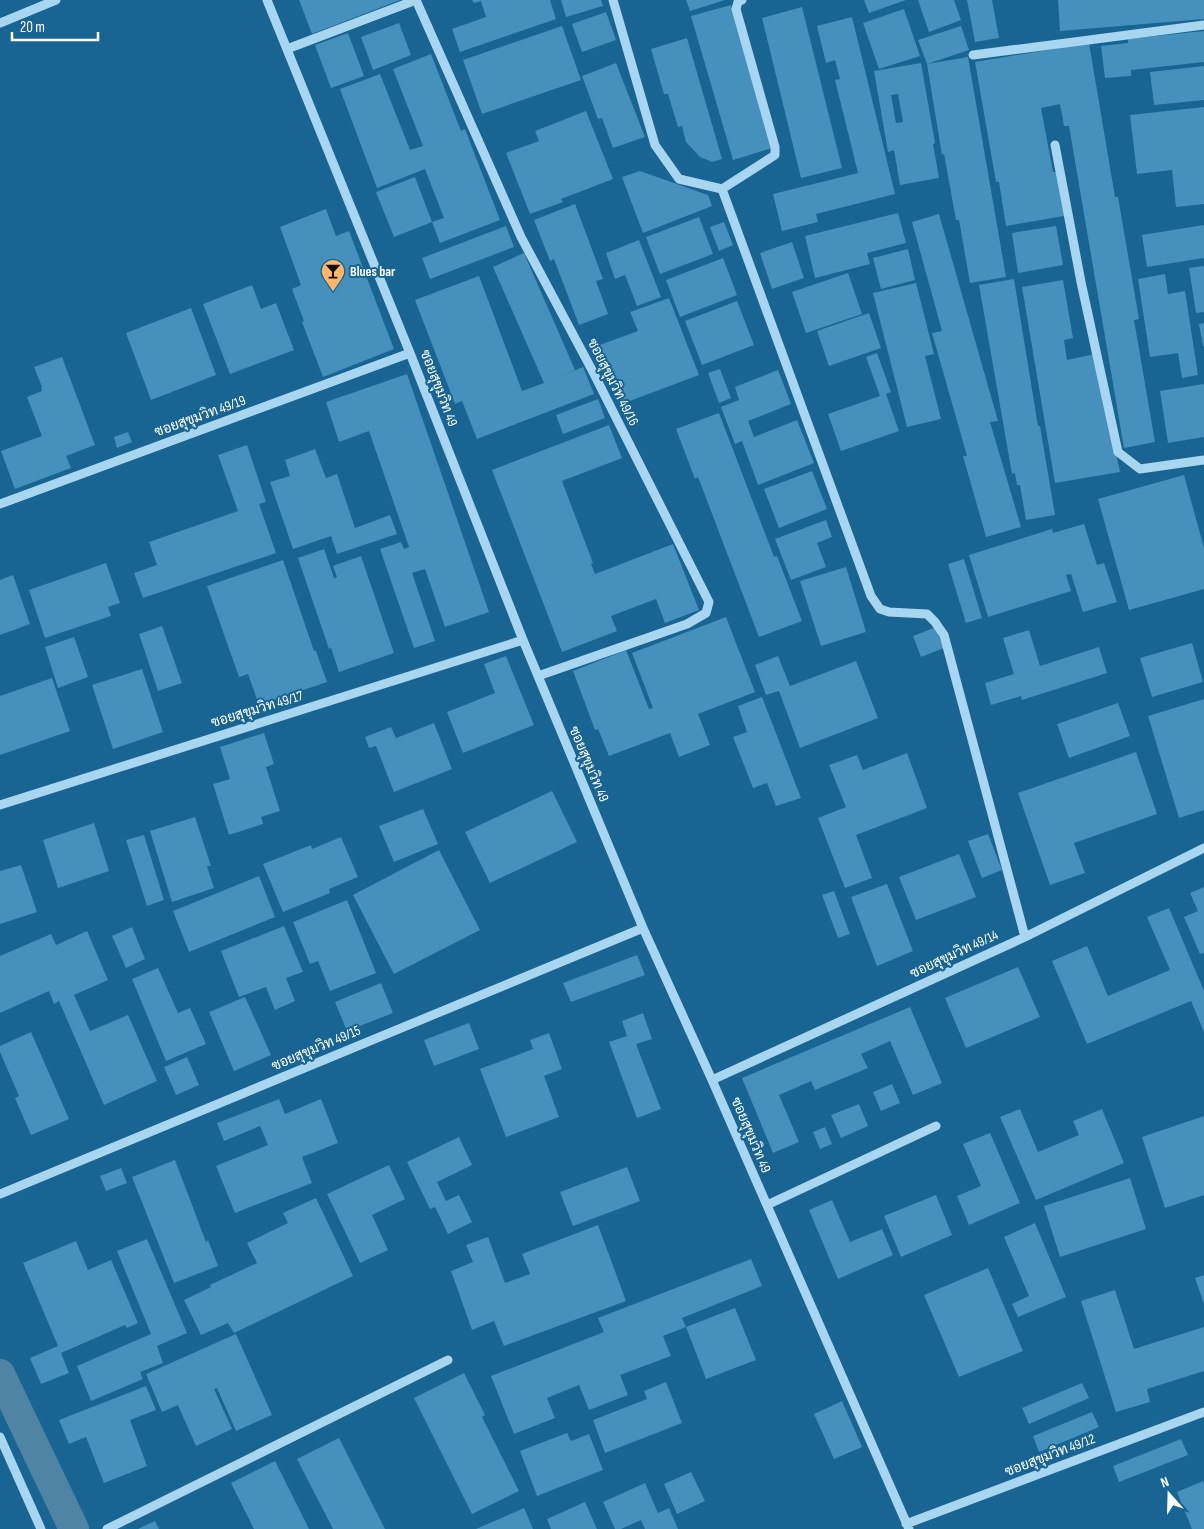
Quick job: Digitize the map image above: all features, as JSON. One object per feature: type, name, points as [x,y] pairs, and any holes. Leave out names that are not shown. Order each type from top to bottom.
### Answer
[{"type":"street","points":[[0,23],[56,0]]},
{"type":"street","name":"ซอยสุขุมวิท 49","points":[[267,0],[410,353],[523,640],[643,928],[712,1080],[908,1526]]},
{"type":"street","name":"ซอยสุขุมวิท 49/16","points":[[287,49],[416,0],[521,237],[592,370],[709,602],[706,614],[687,624],[538,676]]},
{"type":"street","points":[[613,0],[655,145],[679,179],[722,189],[775,155],[775,147],[736,9],[738,2],[742,0]]},
{"type":"street","points":[[973,55],[1204,25]]},
{"type":"street","points":[[1055,145],[1081,282],[1118,452],[1140,469],[1204,460]]},
{"type":"street","points":[[722,189],[871,596],[880,609],[889,612],[927,614],[944,635],[1025,937]]},
{"type":"street","name":"ซอยสุขุมวิท 49/19","points":[[0,504],[410,353]]},
{"type":"street","name":"ซอยสุขุมวิท 49/17","points":[[0,805],[523,640]]},
{"type":"street","name":"ซอยสุขุมวิท 49/14","points":[[712,1080],[1025,937],[1204,848]]},
{"type":"street","name":"ซอยสุขุมวิท 49/15","points":[[0,1194],[643,928]]},
{"type":"street","points":[[767,1205],[936,1126]]},
{"type":"street","points":[[107,1529],[448,1360]]},
{"type":"street","name":"ซอยสุขุมวิท 49/12","points":[[908,1526],[1204,1412]]},
{"type":"street","points":[[0,1437],[41,1529]]},
{"type":"building","points":[[299,0],[400,0],[312,34]]},
{"type":"building","points":[[472,0],[550,0],[556,19],[460,52],[452,29],[486,17],[481,1],[474,3]]},
{"type":"building","points":[[561,0],[601,0],[603,6],[566,17]]},
{"type":"building","points":[[686,0],[725,0],[690,11]]},
{"type":"building","points":[[864,0],[906,0],[869,13]]},
{"type":"building","points":[[918,0],[954,0],[961,20],[929,32]]},
{"type":"building","points":[[967,0],[992,0],[999,38],[975,42]]},
{"type":"building","points":[[1058,0],[1204,0],[1204,19],[1060,31]]},
{"type":"building","points":[[731,5],[772,148],[733,160],[691,16]]},
{"type":"building","points":[[802,7],[842,168],[801,178],[762,18]]},
{"type":"building","points":[[904,9],[920,56],[879,69],[863,23]]},
{"type":"building","points":[[606,12],[616,40],[582,52],[572,24]]},
{"type":"building","points":[[852,17],[895,194],[816,214],[818,222],[782,231],[773,194],[858,173],[835,80],[840,79],[835,60],[826,63],[817,26]]},
{"type":"building","points":[[399,23],[411,55],[373,70],[361,37]]},
{"type":"building","points":[[562,26],[581,80],[482,114],[463,60]]},
{"type":"building","points":[[961,26],[969,50],[927,64],[918,40]]},
{"type":"building","points":[[1204,31],[1204,62],[1131,70],[1131,76],[1105,78],[1101,46],[1128,43],[1128,39]]},
{"type":"building","points":[[348,33],[364,76],[331,88],[315,45]]},
{"type":"building","points":[[687,38],[722,159],[712,162],[700,157],[686,142],[682,126],[678,127],[668,94],[664,94],[651,49]]},
{"type":"building","points":[[1089,43],[1115,197],[1118,197],[1139,319],[1134,320],[1155,442],[1124,448],[1069,126],[1064,126],[1060,104],[1041,108],[1053,172],[1056,172],[1064,216],[1006,226],[999,182],[996,182],[975,62]]},
{"type":"building","points":[[431,54],[461,131],[465,129],[500,220],[440,243],[432,222],[444,218],[425,169],[377,188],[340,89],[380,74],[410,150],[423,146],[393,69]]},
{"type":"building","points":[[968,57],[1006,277],[970,283],[959,220],[956,220],[944,154],[942,155],[927,64]]},
{"type":"building","points":[[616,63],[645,137],[613,148],[602,118],[598,119],[582,76]]},
{"type":"building","points":[[921,63],[939,178],[900,185],[894,150],[888,152],[874,71]],"holes":[[[898,94],[903,122],[896,123],[891,95]]]},
{"type":"building","points":[[1204,66],[1204,100],[1154,105],[1150,72]]},
{"type":"building","points":[[1204,107],[1204,204],[1176,207],[1172,170],[1137,174],[1130,115]]},
{"type":"building","points":[[586,111],[613,179],[561,199],[563,202],[530,214],[506,153],[539,141],[535,131]]},
{"type":"building","points":[[640,171],[708,195],[712,206],[643,233],[622,177]]},
{"type":"building","points":[[415,177],[432,222],[394,237],[376,192]]},
{"type":"building","points":[[575,204],[603,279],[596,281],[608,314],[579,325],[554,259],[550,261],[534,220]]},
{"type":"building","points":[[326,209],[336,236],[349,231],[394,349],[323,377],[302,322],[304,321],[292,289],[301,285],[280,227]]},
{"type":"building","points":[[898,213],[906,243],[867,253],[870,264],[815,278],[805,236]]},
{"type":"building","points":[[939,214],[998,421],[990,422],[1021,527],[986,537],[963,456],[967,456],[932,333],[942,331],[912,222]]},
{"type":"building","points":[[699,217],[713,254],[660,274],[646,237]]},
{"type":"building","points":[[724,222],[733,245],[719,251],[710,227]]},
{"type":"building","points":[[1204,225],[1204,258],[1147,267],[1142,235]]},
{"type":"building","points":[[506,226],[514,247],[430,279],[422,258]]},
{"type":"building","points":[[1056,226],[1063,265],[1018,273],[1012,233]]},
{"type":"building","points":[[639,240],[661,297],[637,306],[625,275],[615,279],[606,253]]},
{"type":"building","points":[[792,242],[804,278],[772,289],[760,253]]},
{"type":"building","points":[[908,249],[915,280],[881,289],[873,258]]},
{"type":"building","points":[[524,253],[575,370],[559,377],[583,367],[594,394],[477,439],[462,401],[455,404],[415,300],[479,276],[522,391],[544,383],[493,267]]},
{"type":"building","points":[[723,258],[737,295],[680,317],[666,280]]},
{"type":"building","points":[[1204,266],[1204,312],[1196,313],[1189,268]]},
{"type":"building","points":[[848,273],[862,314],[806,333],[792,292]]},
{"type":"building","points":[[1165,274],[1168,294],[1185,291],[1198,375],[1182,378],[1178,353],[1150,357],[1138,279]]},
{"type":"building","points":[[1014,279],[1038,426],[1040,426],[1055,515],[1026,520],[1020,485],[1017,485],[1015,473],[1012,474],[979,285]]},
{"type":"building","points":[[1063,280],[1073,338],[1064,340],[1067,360],[1095,354],[1120,472],[1055,483],[1022,287]]},
{"type":"building","points":[[916,283],[934,354],[925,356],[941,419],[907,427],[873,293]]},
{"type":"building","points":[[252,285],[261,309],[276,303],[294,350],[230,374],[203,304]]},
{"type":"building","points":[[669,298],[699,375],[619,405],[597,346],[638,331],[630,312]]},
{"type":"building","points":[[737,301],[754,345],[702,365],[685,321]]},
{"type":"building","points":[[191,308],[216,375],[151,400],[126,333]]},
{"type":"building","points":[[869,313],[881,348],[829,366],[817,331]]},
{"type":"building","points":[[1204,323],[1204,346],[1203,346],[1199,324]]},
{"type":"building","points":[[877,353],[891,392],[886,394],[899,431],[841,451],[828,414],[880,396],[866,357]]},
{"type":"building","points":[[62,357],[95,445],[66,456],[71,468],[15,489],[1,451],[42,436],[27,397],[42,391],[34,367]]},
{"type":"building","points":[[720,369],[731,398],[719,403],[708,373]]},
{"type":"building","points":[[778,370],[791,404],[748,421],[754,437],[797,420],[814,463],[758,485],[742,441],[735,444],[721,407],[739,400],[735,387]]},
{"type":"building","points":[[407,374],[489,612],[445,627],[425,569],[412,573],[435,641],[414,648],[380,549],[401,542],[404,549],[409,547],[369,431],[339,442],[326,402]]},
{"type":"building","points":[[1204,384],[1204,437],[1168,443],[1160,391]]},
{"type":"building","points":[[598,399],[605,418],[563,434],[556,415]]},
{"type":"building","points":[[719,413],[774,557],[777,556],[802,621],[759,637],[698,477],[695,479],[676,429]]},
{"type":"building","points":[[609,425],[622,458],[562,481],[593,563],[591,564],[595,574],[673,544],[699,610],[665,623],[656,599],[611,616],[617,631],[562,652],[492,470]]},
{"type":"building","points":[[128,432],[132,442],[117,448],[114,437]]},
{"type":"building","points":[[247,445],[266,502],[259,504],[276,553],[143,598],[134,573],[157,565],[149,542],[238,511],[218,455]]},
{"type":"building","points":[[315,449],[326,478],[337,474],[355,528],[390,515],[397,534],[337,554],[331,536],[293,549],[270,482],[290,476],[285,460]]},
{"type":"building","points":[[812,471],[827,509],[779,528],[764,489]]},
{"type":"building","points":[[1184,475],[1204,548],[1204,589],[1129,610],[1098,499]]},
{"type":"building","points":[[826,520],[832,537],[817,543],[826,567],[791,580],[775,539]]},
{"type":"building","points":[[1084,524],[1097,565],[1104,563],[1117,602],[1083,612],[1071,574],[1066,575],[1071,591],[988,617],[969,555],[1052,529],[1053,533]]},
{"type":"building","points":[[324,549],[334,578],[337,577],[333,566],[361,556],[394,653],[339,672],[331,648],[329,649],[298,558]]},
{"type":"building","points":[[964,559],[982,618],[966,623],[948,564]]},
{"type":"building","points":[[283,560],[314,651],[316,651],[327,682],[259,705],[248,674],[239,677],[207,586]]},
{"type":"building","points":[[106,563],[120,603],[108,607],[111,616],[45,638],[29,590]]},
{"type":"building","points":[[846,567],[866,632],[821,646],[800,581]]},
{"type":"building","points":[[13,575],[30,624],[0,635],[0,580]]},
{"type":"building","points":[[726,617],[755,692],[698,714],[710,745],[679,757],[670,733],[609,756],[598,729],[595,730],[573,671],[626,650],[649,709],[653,708],[632,653]]},
{"type":"building","points":[[162,626],[182,683],[158,691],[139,634]]},
{"type":"building","points":[[936,627],[944,648],[921,657],[913,636]]},
{"type":"building","points":[[1029,630],[1040,666],[1099,647],[1107,673],[1022,700],[1021,696],[991,705],[985,683],[1014,674],[1003,638]]},
{"type":"building","points":[[74,637],[88,677],[58,688],[45,647]]},
{"type":"building","points":[[1192,643],[1203,682],[1152,697],[1140,658]]},
{"type":"building","points":[[506,656],[534,725],[463,753],[447,712],[495,693],[484,664]]},
{"type":"building","points":[[778,656],[790,686],[856,661],[878,718],[800,748],[779,691],[766,695],[755,665]]},
{"type":"building","points":[[142,669],[163,732],[113,749],[92,685]]},
{"type":"building","points":[[52,678],[70,731],[0,755],[0,696]]},
{"type":"building","points":[[762,697],[801,798],[776,806],[767,783],[753,788],[733,737],[747,732],[738,706]]},
{"type":"building","points":[[1204,699],[1204,810],[1179,818],[1148,716]]},
{"type":"building","points":[[1118,703],[1130,736],[1069,758],[1057,724]]},
{"type":"building","points":[[434,723],[452,769],[394,792],[376,746],[369,748],[365,737],[391,727],[396,738]]},
{"type":"building","points":[[264,733],[274,764],[266,767],[280,811],[261,817],[263,824],[229,835],[213,784],[230,779],[220,747]]},
{"type":"building","points":[[1136,752],[1157,814],[1074,843],[1085,873],[1050,885],[1018,793]]},
{"type":"building","points":[[907,753],[927,808],[856,835],[872,878],[845,888],[818,818],[846,807],[829,765],[857,755],[863,770]]},
{"type":"building","points":[[552,791],[577,842],[490,883],[465,832]]},
{"type":"building","points":[[423,809],[438,844],[394,862],[379,826]]},
{"type":"building","points":[[195,817],[211,866],[207,866],[214,888],[172,902],[150,831]]},
{"type":"building","points":[[94,823],[109,871],[58,888],[43,840]]},
{"type":"building","points":[[988,834],[1002,870],[982,878],[968,841]]},
{"type":"building","points":[[144,835],[164,900],[147,906],[126,840]]},
{"type":"building","points":[[341,837],[358,877],[329,889],[330,893],[283,912],[263,864],[311,845],[312,849]]},
{"type":"building","points":[[439,850],[480,930],[394,974],[353,895]]},
{"type":"building","points":[[959,854],[976,897],[916,920],[899,877]]},
{"type":"building","points":[[21,865],[37,912],[0,924],[0,871]]},
{"type":"building","points":[[259,876],[275,917],[189,952],[173,911]]},
{"type":"building","points":[[887,884],[913,951],[877,966],[851,897]]},
{"type":"building","points":[[1204,887],[1204,953],[1200,954],[1184,917],[1198,911],[1190,893]]},
{"type":"building","points":[[834,891],[850,934],[838,938],[822,895]]},
{"type":"building","points":[[347,900],[376,973],[330,991],[318,961],[310,964],[293,922]]},
{"type":"building","points":[[1169,908],[1204,991],[1204,1032],[1191,1001],[1087,1044],[1052,961],[1087,946],[1108,996],[1170,970],[1147,917]]},
{"type":"building","points":[[284,926],[303,972],[286,978],[295,1001],[275,1010],[266,987],[239,997],[221,951]]},
{"type":"building","points":[[132,927],[145,959],[126,968],[112,936]]},
{"type":"building","points":[[87,931],[108,980],[74,995],[90,1031],[128,1015],[157,1081],[104,1105],[59,1001],[54,1004],[49,991],[0,1013],[0,956],[51,934],[56,945]]},
{"type":"building","points":[[637,955],[645,975],[571,1002],[563,983]]},
{"type":"building","points":[[1018,967],[1040,1017],[966,1048],[945,998]]},
{"type":"building","points":[[158,968],[178,1013],[190,1008],[206,1044],[166,1061],[132,979]]},
{"type":"building","points":[[381,983],[393,1013],[347,1031],[335,1002]]},
{"type":"building","points":[[245,997],[271,1055],[234,1071],[209,1012]]},
{"type":"building","points":[[910,1007],[942,1083],[913,1095],[890,1041],[861,1054],[868,1068],[815,1090],[811,1081],[779,1095],[799,1142],[773,1153],[742,1078]]},
{"type":"building","points":[[643,1013],[652,1039],[636,1044],[661,1109],[637,1118],[609,1042],[627,1036],[622,1021]]},
{"type":"building","points":[[469,1023],[479,1049],[434,1066],[424,1040]]},
{"type":"building","points":[[31,1032],[69,1119],[31,1135],[15,1098],[19,1096],[0,1052],[0,1046]]},
{"type":"building","points":[[549,1033],[562,1069],[544,1076],[559,1117],[506,1137],[480,1069],[533,1049],[530,1040]]},
{"type":"building","points":[[187,1057],[199,1085],[176,1095],[164,1067]]},
{"type":"building","points":[[892,1084],[900,1103],[881,1111],[873,1092]]},
{"type":"building","points":[[279,1099],[285,1114],[321,1099],[338,1143],[302,1157],[312,1183],[235,1213],[216,1166],[268,1145],[260,1126],[224,1141],[217,1123]]},
{"type":"building","points":[[859,1104],[868,1126],[841,1138],[831,1115]]},
{"type":"building","points":[[1020,1109],[1038,1152],[1079,1135],[1073,1121],[1102,1109],[1124,1163],[1036,1200],[1000,1117]]},
{"type":"building","points":[[1204,1116],[1204,1195],[1165,1208],[1142,1137]]},
{"type":"building","points":[[825,1127],[832,1144],[820,1149],[813,1132]]},
{"type":"building","points":[[990,1133],[1020,1203],[969,1225],[957,1196],[981,1186],[963,1144]]},
{"type":"building","points":[[459,1137],[472,1165],[437,1182],[446,1201],[459,1195],[472,1222],[448,1234],[435,1207],[430,1209],[407,1162]]},
{"type":"building","points":[[175,1160],[206,1242],[208,1240],[218,1266],[174,1283],[132,1177]]},
{"type":"building","points":[[389,1165],[405,1199],[372,1215],[388,1250],[360,1263],[327,1194]]},
{"type":"building","points":[[627,1167],[640,1201],[573,1226],[560,1192]]},
{"type":"building","points":[[121,1168],[127,1183],[106,1191],[100,1176]]},
{"type":"building","points":[[1130,1178],[1146,1229],[1060,1257],[1044,1206]]},
{"type":"building","points":[[936,1195],[952,1235],[901,1257],[884,1216]]},
{"type":"building","points":[[316,1198],[353,1276],[234,1333],[228,1323],[201,1335],[184,1300],[211,1287],[210,1285],[257,1263],[247,1243],[288,1223],[283,1213]]},
{"type":"building","points":[[832,1200],[850,1242],[882,1229],[893,1255],[838,1279],[809,1210]]},
{"type":"building","points":[[1035,1223],[1066,1297],[1018,1317],[1012,1304],[1029,1296],[1004,1237]]},
{"type":"building","points":[[598,1225],[626,1301],[504,1346],[494,1321],[472,1330],[451,1271],[473,1262],[466,1245],[488,1237],[505,1283],[530,1274],[522,1254]]},
{"type":"building","points":[[147,1239],[187,1333],[157,1346],[163,1363],[140,1372],[143,1379],[91,1401],[77,1366],[151,1334],[117,1251]]},
{"type":"building","points":[[76,1241],[88,1270],[111,1260],[138,1323],[127,1328],[125,1325],[61,1353],[69,1373],[41,1384],[30,1358],[58,1346],[23,1263]]},
{"type":"building","points":[[751,1259],[762,1286],[682,1318],[686,1327],[663,1336],[671,1356],[620,1375],[628,1395],[589,1410],[579,1385],[547,1398],[555,1418],[514,1434],[491,1376],[604,1332],[598,1318]]},
{"type":"building","points":[[988,1268],[1023,1351],[959,1377],[924,1295]]},
{"type":"building","points":[[1204,1275],[1204,1304],[1195,1278]]},
{"type":"building","points":[[1115,1290],[1134,1349],[1204,1327],[1204,1371],[1147,1389],[1150,1402],[1116,1412],[1081,1301]]},
{"type":"building","points":[[735,1308],[756,1360],[706,1379],[686,1327]]},
{"type":"building","points":[[236,1334],[272,1415],[236,1431],[217,1388],[214,1389],[232,1429],[196,1446],[178,1405],[162,1412],[146,1374]]},
{"type":"building","points":[[464,1373],[485,1415],[482,1417],[519,1491],[472,1514],[414,1398]]},
{"type":"building","points":[[666,1382],[682,1423],[605,1453],[593,1420],[647,1399],[644,1391]]},
{"type":"building","points":[[1082,1383],[1089,1398],[1029,1424],[1022,1408]]},
{"type":"building","points":[[146,1386],[156,1410],[130,1420],[147,1466],[104,1483],[86,1437],[69,1444],[59,1420]]},
{"type":"building","points":[[842,1401],[862,1447],[834,1459],[814,1414]]},
{"type":"building","points":[[1092,1412],[1099,1427],[1039,1452],[1033,1436]]},
{"type":"building","points":[[567,1433],[571,1441],[589,1434],[603,1470],[537,1496],[520,1451]]},
{"type":"building","points":[[339,1438],[385,1529],[333,1529],[297,1459]]},
{"type":"building","points":[[1181,1439],[1188,1455],[1119,1482],[1113,1466]]},
{"type":"building","points":[[275,1461],[309,1529],[254,1529],[231,1483]]},
{"type":"building","points":[[691,1472],[705,1501],[677,1514],[664,1484]]},
{"type":"building","points":[[1203,1481],[1204,1529],[1192,1529],[1177,1492]]},
{"type":"building","points":[[645,1483],[658,1513],[669,1508],[678,1529],[645,1529],[641,1520],[621,1529],[615,1529],[603,1502]]},
{"type":"building","points":[[585,1502],[597,1529],[551,1529],[547,1519]]},
{"type":"building","points":[[524,1508],[533,1529],[476,1529]]},
{"type":"building","points":[[155,1521],[159,1529],[138,1529]]},
{"type":"waterway","points":[[0,1374],[74,1529]]},
{"type":"place","name":"Blues bar","points":[[333,292]]}]
